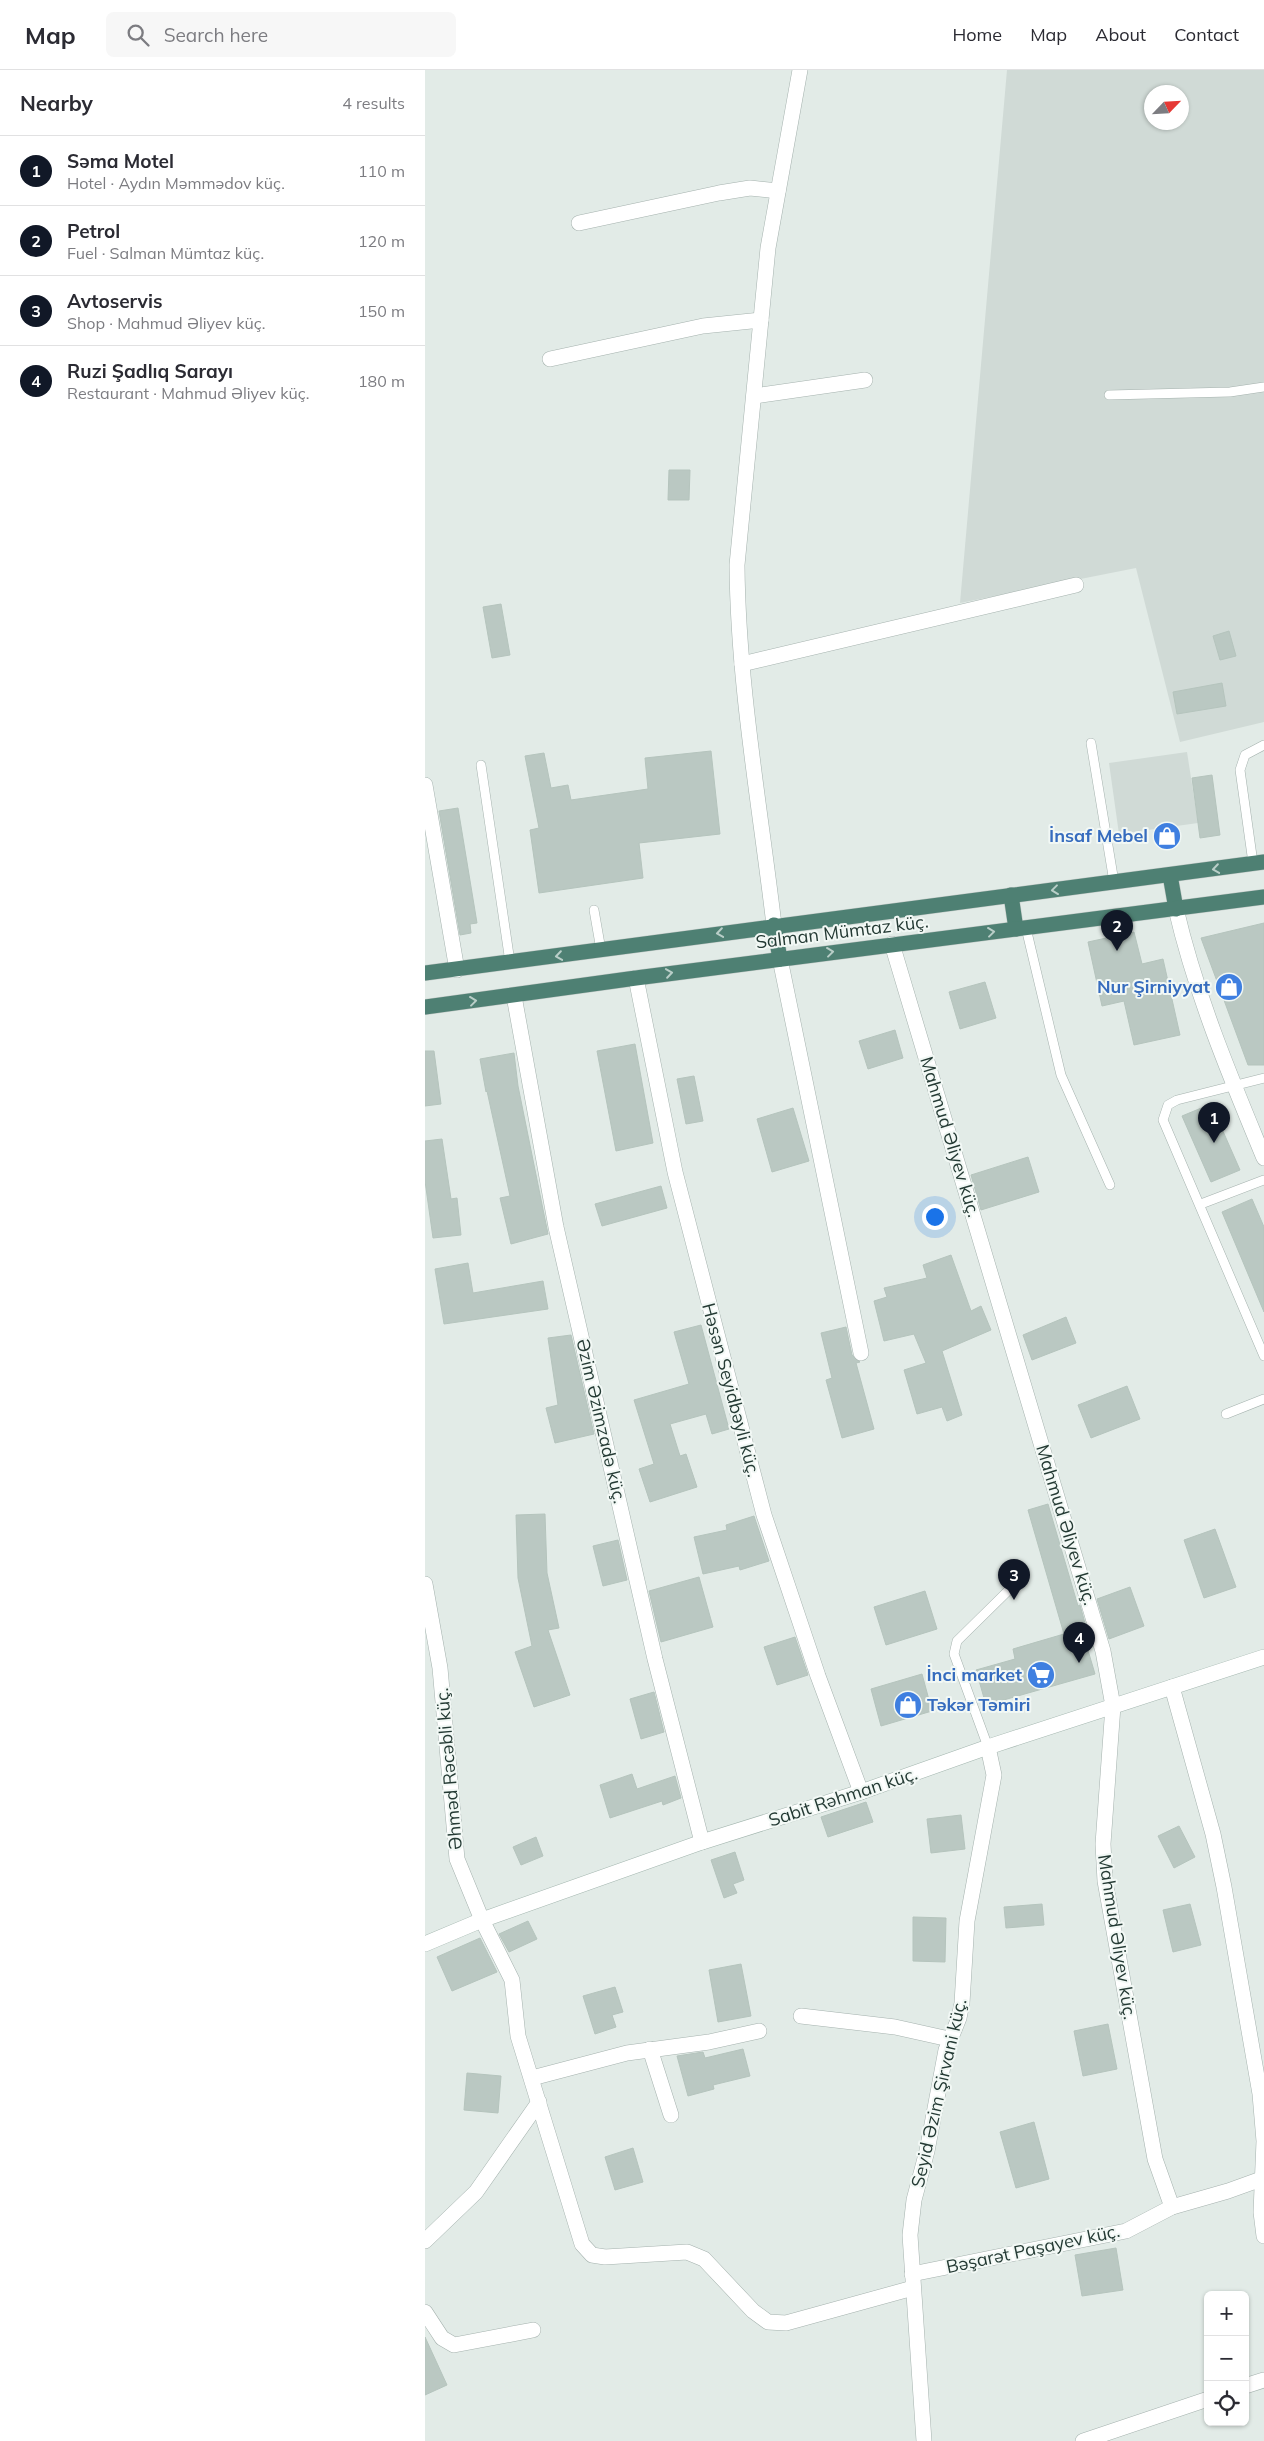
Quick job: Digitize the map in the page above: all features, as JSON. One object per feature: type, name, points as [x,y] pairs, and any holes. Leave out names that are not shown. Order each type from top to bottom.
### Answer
[{"type":"highway","points":[[425,974],[774,925],[1170,876],[1259,863]]},
{"type":"highway","points":[[1170,876],[1175,909]]},
{"type":"highway","points":[[1011,895],[1021,929]]},
{"type":"highway","name":"Salman Mümtaz küç.","points":[[425,1007],[892,944],[1264,897]]},
{"type":"highway","points":[[774,925],[780,959]]},
{"type":"street","points":[[774,925],[742,664],[737,565],[768,248],[800,70]]},
{"type":"street","points":[[579,223],[719,192],[750,188],[778,191]]},
{"type":"street","points":[[550,359],[703,326],[761,320]]},
{"type":"street","points":[[754,396],[865,380]]},
{"type":"street","points":[[742,664],[1076,585]]},
{"type":"street","points":[[425,785],[457,970]]},
{"type":"street","points":[[1175,909],[1186,952],[1203,1004],[1264,1158]]},
{"type":"street","name":"Mahmud Əliyev küç.","points":[[892,944],[1103,1651],[1113,1706],[1103,1844],[1105,1881],[1155,2159],[1172,2207]]},
{"type":"street","points":[[780,959],[861,1354]]},
{"type":"street","name":"Həsən Seyidbəyli küç.","points":[[636,978],[675,1172],[764,1515],[817,1676],[861,1792]]},
{"type":"street","name":"Əzim Əzimzadə küç.","points":[[514,996],[556,1227],[655,1659],[703,1842]]},
{"type":"street","name":"Əhməd Rəcəbli küç.","points":[[425,1584],[429,1617],[440,1668],[457,1859],[482,1920],[512,1980],[518,2036],[539,2102]]},
{"type":"street","name":"Sabit Rəhman küç.","points":[[425,1944],[482,1920],[703,1842],[861,1792],[988,1747],[1264,1657]]},
{"type":"street","points":[[1172,1687],[1213,1834],[1260,2094],[1264,2141],[1261,2212],[1264,2236]]},
{"type":"street","name":"Seyid Əzim Şirvani küç.","points":[[924,2441],[910,2235],[914,2200],[927,2151],[949,2039],[959,2018],[962,2003],[967,1920],[994,1775],[988,1747]]},
{"type":"street","points":[[801,2016],[895,2027],[949,2039]]},
{"type":"street","points":[[532,2078],[627,2053],[709,2042],[759,2031]]},
{"type":"street","points":[[650,2049],[671,2115]]},
{"type":"street","points":[[425,2241],[476,2192],[539,2102]]},
{"type":"street","name":"Bəşarət Paşayev küç.","points":[[539,2102],[582,2244],[591,2255],[605,2257],[687,2252],[704,2259],[753,2311],[768,2322],[787,2322],[912,2281],[1126,2231],[1172,2207],[1228,2192],[1263,2178]]},
{"type":"street","points":[[425,2312],[443,2338],[454,2345],[533,2330]]},
{"type":"street","points":[[1249,2385],[1264,2380]]},
{"type":"street","points":[[1083,2441],[1204,2400]]},
{"type":"lane","points":[[1109,395],[1230,392],[1264,387]]},
{"type":"lane","points":[[1091,743],[1114,882]]},
{"type":"lane","points":[[1259,863],[1240,770],[1245,755],[1264,745]]},
{"type":"lane","points":[[481,765],[510,962]]},
{"type":"lane","points":[[594,910],[601,950]]},
{"type":"lane","points":[[1021,929],[1061,1075],[1110,1185]]},
{"type":"lane","points":[[1264,1078],[1234,1084],[1177,1100],[1168,1105],[1164,1111],[1163,1120],[1201,1204],[1264,1356]]},
{"type":"lane","points":[[1201,1204],[1264,1180]]},
{"type":"lane","points":[[1226,1414],[1264,1399]]},
{"type":"lane","points":[[988,1747],[954,1654],[957,1641],[1017,1582]]},
{"type":"shaded area","points":[[1007,70],[1264,70],[1264,722],[1180,742],[1136,568],[960,603]]},
{"type":"shaded area","points":[[1187,752],[1198,823],[1119,834],[1109,763]]},
{"type":"building","points":[[669,470],[690,470],[689,500],[668,500]]},
{"type":"building","points":[[501,604],[510,655],[492,658],[483,607]]},
{"type":"building","points":[[1229,631],[1236,656],[1220,660],[1213,636]]},
{"type":"building","points":[[1222,683],[1226,706],[1177,714],[1173,692]]},
{"type":"building","points":[[711,751],[720,834],[639,843],[643,878],[539,893],[530,830],[539,828],[525,756],[544,753],[551,788],[568,785],[571,800],[648,789],[645,758]]},
{"type":"building","points":[[1212,775],[1220,835],[1200,838],[1192,778]]},
{"type":"building","points":[[458,808],[477,923],[470,924],[471,933],[460,935],[439,811]]},
{"type":"building","points":[[1264,923],[1264,1065],[1248,1065],[1201,938]]},
{"type":"building","points":[[1134,932],[1142,964],[1163,959],[1180,1035],[1134,1045],[1124,1001],[1102,1006],[1088,942]]},
{"type":"building","points":[[985,982],[996,1018],[960,1029],[949,992]]},
{"type":"building","points":[[895,1030],[903,1058],[868,1069],[859,1041]]},
{"type":"building","points":[[635,1044],[653,1143],[616,1151],[597,1051]]},
{"type":"building","points":[[425,1051],[434,1051],[441,1104],[425,1106]]},
{"type":"building","points":[[514,1053],[518,1086],[548,1234],[511,1244],[500,1198],[510,1196],[480,1059]]},
{"type":"building","points":[[694,1076],[703,1121],[686,1124],[677,1079]]},
{"type":"building","points":[[1211,1104],[1240,1170],[1211,1182],[1182,1116]]},
{"type":"building","points":[[793,1108],[809,1161],[772,1172],[757,1119]]},
{"type":"building","points":[[442,1139],[451,1199],[457,1198],[461,1235],[433,1238],[425,1181],[425,1141]]},
{"type":"building","points":[[1028,1157],[1039,1192],[981,1210],[971,1175]]},
{"type":"building","points":[[661,1186],[667,1208],[602,1226],[595,1204]]},
{"type":"building","points":[[1252,1199],[1264,1227],[1264,1312],[1222,1212]]},
{"type":"building","points":[[951,1255],[971,1311],[981,1306],[991,1330],[942,1351],[962,1415],[947,1421],[942,1407],[917,1414],[904,1370],[926,1363],[914,1334],[884,1341],[874,1301],[887,1297],[884,1288],[927,1278],[923,1265]]},
{"type":"building","points":[[468,1263],[473,1293],[543,1281],[548,1309],[444,1324],[435,1269]]},
{"type":"building","points":[[1066,1317],[1076,1343],[1032,1360],[1023,1335]]},
{"type":"building","points":[[701,1325],[729,1429],[712,1434],[706,1414],[670,1424],[680,1456],[686,1454],[697,1487],[650,1502],[639,1469],[654,1464],[634,1400],[689,1384],[674,1332]]},
{"type":"building","points":[[846,1327],[852,1355],[860,1362],[856,1363],[874,1429],[842,1438],[826,1380],[832,1378],[821,1333]]},
{"type":"building","points":[[571,1335],[594,1434],[555,1443],[546,1408],[558,1405],[548,1338]]},
{"type":"building","points":[[1127,1386],[1140,1419],[1091,1438],[1078,1405]]},
{"type":"building","points":[[1048,1504],[1078,1606],[1080,1605],[1091,1645],[1087,1647],[1095,1674],[986,1705],[976,1670],[1015,1659],[1013,1649],[1064,1634],[1028,1510]]},
{"type":"building","points":[[545,1514],[547,1573],[559,1628],[548,1630],[570,1695],[534,1707],[515,1652],[532,1646],[518,1578],[516,1515]]},
{"type":"building","points":[[754,1516],[769,1561],[740,1570],[739,1566],[703,1574],[694,1537],[727,1530],[726,1525]]},
{"type":"building","points":[[1215,1529],[1236,1587],[1204,1598],[1184,1540]]},
{"type":"building","points":[[618,1540],[627,1580],[603,1586],[593,1546]]},
{"type":"building","points":[[699,1577],[713,1627],[661,1642],[649,1591]]},
{"type":"building","points":[[1130,1587],[1144,1626],[1109,1639],[1097,1599]]},
{"type":"building","points":[[925,1591],[937,1629],[886,1645],[874,1607]]},
{"type":"building","points":[[795,1637],[808,1675],[777,1685],[764,1647]]},
{"type":"building","points":[[922,1674],[932,1711],[881,1726],[871,1689]]},
{"type":"building","points":[[654,1692],[664,1732],[641,1739],[630,1699]]},
{"type":"building","points":[[632,1774],[637,1789],[675,1776],[681,1798],[663,1805],[662,1801],[610,1818],[600,1785]]},
{"type":"building","points":[[866,1802],[873,1822],[828,1837],[821,1817]]},
{"type":"building","points":[[961,1815],[965,1849],[931,1853],[927,1819]]},
{"type":"building","points":[[1179,1826],[1195,1857],[1174,1868],[1158,1836]]},
{"type":"building","points":[[536,1837],[543,1856],[521,1865],[513,1847]]},
{"type":"building","points":[[735,1852],[744,1880],[733,1884],[737,1893],[724,1898],[711,1860]]},
{"type":"building","points":[[1042,1904],[1044,1925],[1006,1928],[1004,1907]]},
{"type":"building","points":[[1190,1904],[1201,1945],[1173,1952],[1163,1910]]},
{"type":"building","points":[[913,1917],[946,1918],[945,1962],[913,1961]]},
{"type":"building","points":[[528,1921],[537,1939],[509,1952],[499,1934]]},
{"type":"building","points":[[480,1938],[497,1972],[452,1991],[437,1957]]},
{"type":"building","points":[[741,1964],[751,2016],[718,2022],[709,1970]]},
{"type":"building","points":[[615,1987],[623,2012],[612,2015],[616,2027],[595,2034],[583,1996]]},
{"type":"building","points":[[1108,2024],[1117,2069],[1083,2076],[1074,2031]]},
{"type":"building","points":[[743,2049],[750,2076],[713,2085],[714,2089],[688,2096],[677,2056],[703,2052],[705,2058]]},
{"type":"building","points":[[467,2073],[501,2076],[498,2113],[464,2110]]},
{"type":"building","points":[[1034,2122],[1049,2179],[1016,2188],[1000,2132]]},
{"type":"building","points":[[633,2148],[643,2182],[615,2190],[605,2157]]},
{"type":"building","points":[[1116,2248],[1123,2290],[1082,2296],[1075,2255]]},
{"type":"building","points":[[425,2337],[447,2385],[425,2395]]},
{"type":"place","name":"İnsaf Mebel","points":[[1167,836]]},
{"type":"place","name":"Petrol","points":[[1117,951]]},
{"type":"place","name":"Nur Şirniyyat","points":[[1229,987]]},
{"type":"place","name":"Səma Motel","points":[[1214,1143]]},
{"type":"place","name":"Avtoservis","points":[[1014,1600]]},
{"type":"place","name":"Ruzi Şadlıq Sarayı","points":[[1079,1663]]},
{"type":"place","name":"İnci market","points":[[1041,1675]]},
{"type":"place","name":"Təkər Təmiri","points":[[908,1705]]}]
